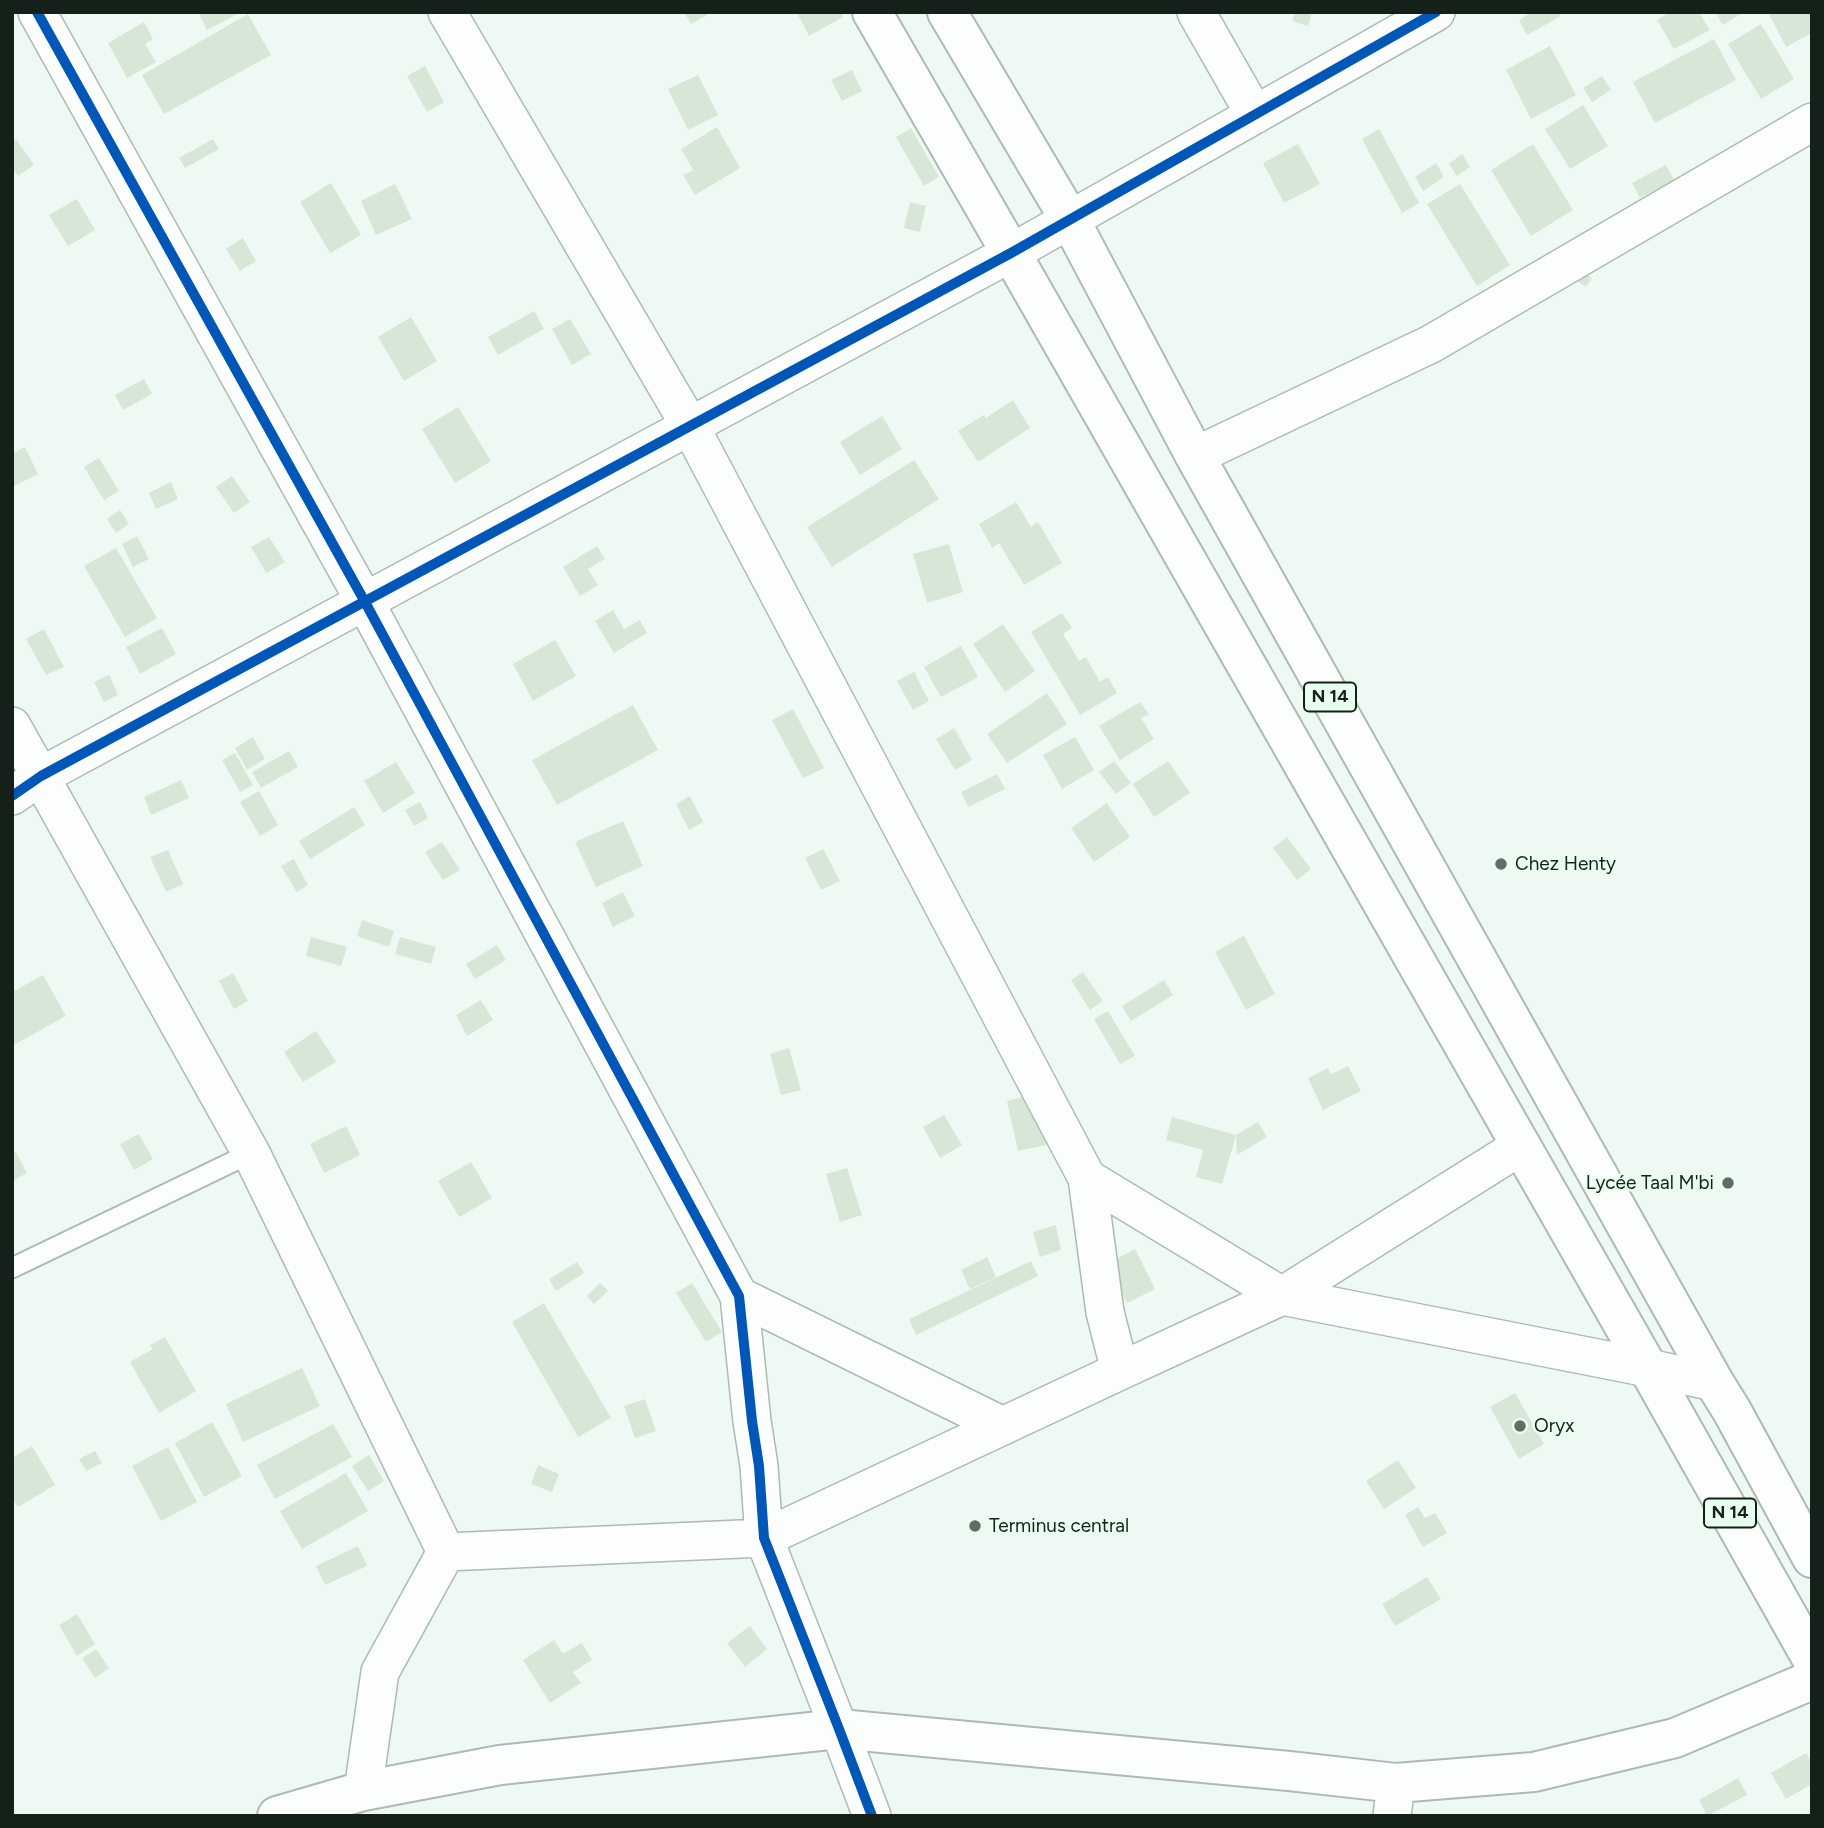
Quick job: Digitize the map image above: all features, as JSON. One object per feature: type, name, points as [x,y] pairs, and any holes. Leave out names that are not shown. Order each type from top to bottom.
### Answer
[{"type":"main road","name":"N 14","points":[[872,12],[1012,253],[1812,1659]]},
{"type":"main road","name":"N 14","points":[[947,12],[1070,220],[1195,456],[1812,1558]]},
{"type":"main road","points":[[277,1816],[363,1791],[500,1765],[839,1729],[1289,1771],[1394,1799],[1534,1772],[1675,1738],[1812,1680]]},
{"type":"street","points":[[37,12],[365,602],[739,1296],[759,1466],[764,1538],[872,1816]]},
{"type":"street","points":[[447,12],[690,426],[1087,1178],[1105,1312],[1120,1371]]},
{"type":"street","points":[[1196,12],[1255,115]]},
{"type":"street","points":[[27,786],[1012,253],[1436,12]]},
{"type":"street","points":[[1195,456],[1431,344],[1812,122]]},
{"type":"street","points":[[12,726],[27,786],[251,1153],[446,1552]]},
{"type":"street","points":[[446,1552],[764,1538],[1282,1296],[1521,1146]]},
{"type":"street","points":[[1087,1178],[1282,1296],[1714,1382]]},
{"type":"street","points":[[739,1296],[1003,1426]]},
{"type":"street","points":[[363,1791],[380,1672],[446,1552]]},
{"type":"lane","points":[[12,1268],[251,1153]]},
{"type":"building","points":[[241,12],[207,30],[199,14]]},
{"type":"building","points":[[684,12],[706,12],[707,15],[691,24]]},
{"type":"building","points":[[841,12],[843,17],[809,36],[797,13]]},
{"type":"building","points":[[1295,12],[1312,12],[1308,26],[1292,21]]},
{"type":"building","points":[[1532,12],[1559,12],[1561,16],[1527,35],[1519,20]]},
{"type":"building","points":[[1670,12],[1699,12],[1710,30],[1674,49],[1657,20]]},
{"type":"building","points":[[1715,12],[1744,12],[1723,25]]},
{"type":"building","points":[[1768,12],[1812,12],[1812,33],[1786,47]]},
{"type":"building","points":[[248,14],[271,55],[164,114],[142,75]]},
{"type":"building","points":[[144,22],[153,39],[145,44],[156,62],[127,78],[108,43]]},
{"type":"building","points":[[1761,24],[1794,79],[1761,99],[1728,44]]},
{"type":"building","points":[[1714,39],[1736,80],[1655,123],[1633,82]]},
{"type":"building","points":[[1550,46],[1576,95],[1531,119],[1506,70]]},
{"type":"building","points":[[425,66],[444,102],[427,112],[407,76]]},
{"type":"building","points":[[852,70],[862,91],[842,101],[831,80]]},
{"type":"building","points":[[698,75],[718,115],[688,130],[668,89]]},
{"type":"building","points":[[1602,76],[1611,90],[1592,102],[1583,88]]},
{"type":"building","points":[[1583,105],[1608,146],[1570,169],[1545,129]]},
{"type":"building","points":[[717,127],[740,168],[695,195],[683,175],[693,170],[681,149]]},
{"type":"building","points":[[911,128],[939,177],[924,186],[896,137]]},
{"type":"building","points":[[1379,129],[1419,203],[1402,213],[1362,139]]},
{"type":"building","points":[[16,139],[34,165],[18,176],[12,168],[12,142]]},
{"type":"building","points":[[213,139],[219,149],[185,168],[179,158]]},
{"type":"building","points":[[1298,144],[1320,184],[1284,203],[1263,163]]},
{"type":"building","points":[[1533,144],[1573,210],[1531,236],[1491,170]]},
{"type":"building","points":[[1462,154],[1470,167],[1457,176],[1449,164]]},
{"type":"building","points":[[1436,163],[1444,177],[1423,191],[1415,177]]},
{"type":"building","points":[[1666,165],[1674,180],[1640,198],[1632,183]]},
{"type":"building","points":[[331,183],[361,235],[330,253],[300,202]]},
{"type":"building","points":[[395,184],[412,219],[376,235],[361,201]]},
{"type":"building","points":[[1460,184],[1510,265],[1477,286],[1427,204]]},
{"type":"building","points":[[77,199],[95,230],[68,246],[49,215]]},
{"type":"building","points":[[910,202],[926,206],[920,232],[904,228]]},
{"type":"building","points":[[243,238],[256,261],[240,271],[226,249]]},
{"type":"building","points":[[1578,269],[1592,278],[1586,287],[1572,278]]},
{"type":"building","points":[[534,311],[544,329],[498,355],[488,337]]},
{"type":"building","points":[[411,317],[437,361],[404,381],[378,337]]},
{"type":"building","points":[[570,319],[591,354],[572,365],[552,329]]},
{"type":"building","points":[[144,379],[152,394],[123,410],[115,395]]},
{"type":"building","points":[[1013,400],[1030,428],[978,462],[958,431],[984,415],[986,418]]},
{"type":"building","points":[[458,407],[491,461],[455,483],[422,429]]},
{"type":"building","points":[[882,416],[902,449],[860,475],[840,442]]},
{"type":"building","points":[[25,447],[38,474],[12,487],[12,454]]},
{"type":"building","points":[[99,458],[119,491],[104,500],[84,467]]},
{"type":"building","points":[[914,460],[939,499],[832,567],[807,527]]},
{"type":"building","points":[[232,476],[250,502],[234,513],[216,487]]},
{"type":"building","points":[[171,482],[178,499],[156,509],[149,493]]},
{"type":"building","points":[[1016,502],[1031,527],[1038,522],[1062,563],[1024,585],[999,543],[992,548],[979,524]]},
{"type":"building","points":[[120,510],[129,524],[116,533],[107,519]]},
{"type":"building","points":[[137,536],[149,559],[133,567],[122,544]]},
{"type":"building","points":[[269,537],[285,562],[266,573],[251,547]]},
{"type":"building","points":[[949,544],[963,592],[927,603],[913,554]]},
{"type":"building","points":[[597,546],[605,559],[588,569],[598,585],[580,596],[563,567]]},
{"type":"building","points":[[116,548],[157,618],[125,637],[84,566]]},
{"type":"building","points":[[613,610],[624,629],[640,620],[647,633],[614,653],[595,621]]},
{"type":"building","points":[[1062,613],[1072,628],[1063,634],[1079,661],[1086,657],[1100,682],[1108,677],[1117,693],[1080,715],[1031,632]]},
{"type":"building","points":[[1003,624],[1035,671],[1005,692],[973,644]]},
{"type":"building","points":[[162,628],[176,654],[140,674],[126,647]]},
{"type":"building","points":[[44,629],[64,667],[46,675],[26,639]]},
{"type":"building","points":[[555,640],[576,676],[533,701],[513,664]]},
{"type":"building","points":[[961,646],[978,677],[941,697],[924,667]]},
{"type":"building","points":[[914,672],[929,701],[913,710],[897,681]]},
{"type":"building","points":[[109,675],[118,695],[104,702],[94,682]]},
{"type":"building","points":[[1047,693],[1067,724],[1007,763],[987,734]]},
{"type":"building","points":[[1140,702],[1149,714],[1141,718],[1154,739],[1120,760],[1099,726]]},
{"type":"building","points":[[633,705],[658,750],[557,805],[532,760]]},
{"type":"building","points":[[793,709],[824,768],[803,778],[772,720]]},
{"type":"building","points":[[954,728],[972,760],[955,770],[936,739]]},
{"type":"building","points":[[253,737],[265,759],[247,770],[235,748]]},
{"type":"building","points":[[1075,737],[1094,770],[1062,789],[1043,755]]},
{"type":"building","points":[[289,751],[298,767],[261,788],[252,772]]},
{"type":"building","points":[[235,753],[253,785],[240,792],[222,760]]},
{"type":"building","points":[[1114,761],[1131,783],[1116,794],[1099,772]]},
{"type":"building","points":[[1168,761],[1190,793],[1154,817],[1133,784]]},
{"type":"building","points":[[396,762],[415,793],[383,813],[364,781]]},
{"type":"building","points":[[997,774],[1005,789],[968,807],[961,792]]},
{"type":"building","points":[[181,780],[189,798],[151,815],[144,797]]},
{"type":"building","points":[[259,791],[278,825],[260,836],[240,802]]},
{"type":"building","points":[[690,796],[703,822],[689,830],[676,804]]},
{"type":"building","points":[[420,802],[428,818],[414,826],[405,810]]},
{"type":"building","points":[[1107,803],[1130,837],[1094,862],[1071,828]]},
{"type":"building","points":[[354,807],[365,825],[310,859],[299,841]]},
{"type":"building","points":[[623,821],[643,866],[596,887],[575,842]]},
{"type":"building","points":[[1287,837],[1311,869],[1297,880],[1273,848]]},
{"type":"building","points":[[442,842],[460,870],[443,880],[425,852]]},
{"type":"building","points":[[823,849],[840,881],[821,890],[805,858]]},
{"type":"building","points":[[168,850],[183,884],[166,892],[150,857]]},
{"type":"building","points":[[294,859],[308,885],[297,892],[281,866]]},
{"type":"building","points":[[623,892],[635,916],[613,927],[602,903]]},
{"type":"building","points":[[362,920],[394,931],[389,947],[357,936]]},
{"type":"building","points":[[1244,936],[1275,994],[1246,1010],[1215,952]]},
{"type":"building","points":[[311,937],[347,947],[341,966],[306,956]]},
{"type":"building","points":[[400,937],[436,947],[431,964],[395,954]]},
{"type":"building","points":[[497,945],[506,960],[475,979],[466,964]]},
{"type":"building","points":[[1083,972],[1103,1001],[1090,1010],[1071,980]]},
{"type":"building","points":[[233,973],[248,1001],[234,1009],[219,981]]},
{"type":"building","points":[[43,975],[66,1016],[12,1046],[12,992]]},
{"type":"building","points":[[1164,980],[1173,995],[1131,1021],[1122,1006]]},
{"type":"building","points":[[481,1000],[493,1020],[467,1036],[456,1015]]},
{"type":"building","points":[[1108,1011],[1135,1056],[1120,1064],[1094,1019]]},
{"type":"building","points":[[316,1031],[336,1062],[303,1082],[284,1052]]},
{"type":"building","points":[[789,1048],[801,1090],[781,1095],[770,1054]]},
{"type":"building","points":[[1348,1066],[1361,1091],[1323,1110],[1308,1078],[1328,1068],[1331,1074]]},
{"type":"building","points":[[1034,1094],[1046,1145],[1018,1151],[1007,1101]]},
{"type":"building","points":[[944,1115],[962,1145],[940,1158],[923,1127]]},
{"type":"building","points":[[1172,1117],[1236,1135],[1222,1184],[1196,1177],[1203,1150],[1166,1140]]},
{"type":"building","points":[[1258,1122],[1267,1137],[1237,1155],[1236,1135]]},
{"type":"building","points":[[346,1126],[360,1155],[324,1173],[310,1144]]},
{"type":"building","points":[[139,1134],[153,1159],[134,1170],[120,1144]]},
{"type":"building","points":[[16,1152],[27,1173],[12,1181],[12,1154]]},
{"type":"building","points":[[471,1162],[492,1198],[459,1217],[438,1181]]},
{"type":"building","points":[[847,1168],[862,1215],[840,1222],[826,1174]]},
{"type":"building","points":[[1056,1225],[1061,1250],[1040,1257],[1033,1232]]},
{"type":"building","points":[[1135,1249],[1155,1289],[1127,1303],[1108,1263]]},
{"type":"building","points":[[987,1257],[996,1277],[970,1289],[961,1270]]},
{"type":"building","points":[[1031,1261],[1038,1276],[916,1335],[909,1319]]},
{"type":"building","points":[[577,1262],[584,1273],[556,1291],[549,1279]]},
{"type":"building","points":[[600,1283],[608,1291],[594,1304],[587,1296]]},
{"type":"building","points":[[692,1283],[722,1332],[706,1342],[676,1293]]},
{"type":"building","points":[[544,1303],[611,1418],[578,1437],[512,1322]]},
{"type":"building","points":[[165,1337],[196,1391],[159,1413],[130,1362],[153,1349],[150,1345]]},
{"type":"building","points":[[302,1368],[320,1406],[243,1442],[226,1404]]},
{"type":"building","points":[[1515,1393],[1544,1444],[1519,1459],[1490,1407]]},
{"type":"building","points":[[645,1399],[656,1431],[635,1438],[624,1406]]},
{"type":"building","points":[[212,1422],[242,1476],[204,1497],[175,1443]]},
{"type":"building","points":[[333,1424],[352,1457],[275,1499],[257,1465]]},
{"type":"building","points":[[32,1446],[55,1485],[18,1507],[12,1498],[12,1458]]},
{"type":"building","points":[[168,1447],[197,1502],[161,1521],[132,1466]]},
{"type":"building","points":[[95,1451],[102,1463],[86,1471],[79,1459]]},
{"type":"building","points":[[369,1455],[384,1481],[368,1491],[352,1466]]},
{"type":"building","points":[[1398,1460],[1416,1488],[1384,1509],[1366,1481]]},
{"type":"building","points":[[538,1465],[559,1474],[552,1492],[531,1484]]},
{"type":"building","points":[[346,1473],[368,1511],[302,1549],[280,1511]]},
{"type":"building","points":[[1418,1507],[1425,1518],[1435,1513],[1447,1533],[1423,1547],[1405,1515]]},
{"type":"building","points":[[358,1546],[367,1566],[325,1585],[316,1566]]},
{"type":"building","points":[[1427,1577],[1441,1599],[1395,1626],[1382,1604]]},
{"type":"building","points":[[77,1614],[95,1644],[77,1656],[59,1625]]},
{"type":"building","points":[[750,1626],[767,1649],[745,1667],[727,1643]]},
{"type":"building","points":[[554,1640],[563,1654],[582,1643],[592,1660],[573,1672],[581,1683],[550,1703],[523,1660]]},
{"type":"building","points":[[96,1649],[109,1668],[95,1678],[82,1658]]},
{"type":"building","points":[[1806,1753],[1812,1763],[1812,1784],[1786,1799],[1771,1773]]},
{"type":"building","points":[[1738,1778],[1747,1795],[1707,1816],[1699,1800]]},
{"type":"cycle path","points":[[37,12],[365,602],[739,1296],[759,1466],[764,1538],[872,1816]]},
{"type":"cycle path","points":[[12,796],[41,776],[1011,253],[1436,12]]},
{"type":"place","name":"Chez Henty","points":[[1501,864]]},
{"type":"place","name":"Lycée Taal M'bi","points":[[1728,1183]]},
{"type":"place","name":"Oryx","points":[[1520,1426]]},
{"type":"place","name":"Terminus central","points":[[975,1526]]}]
